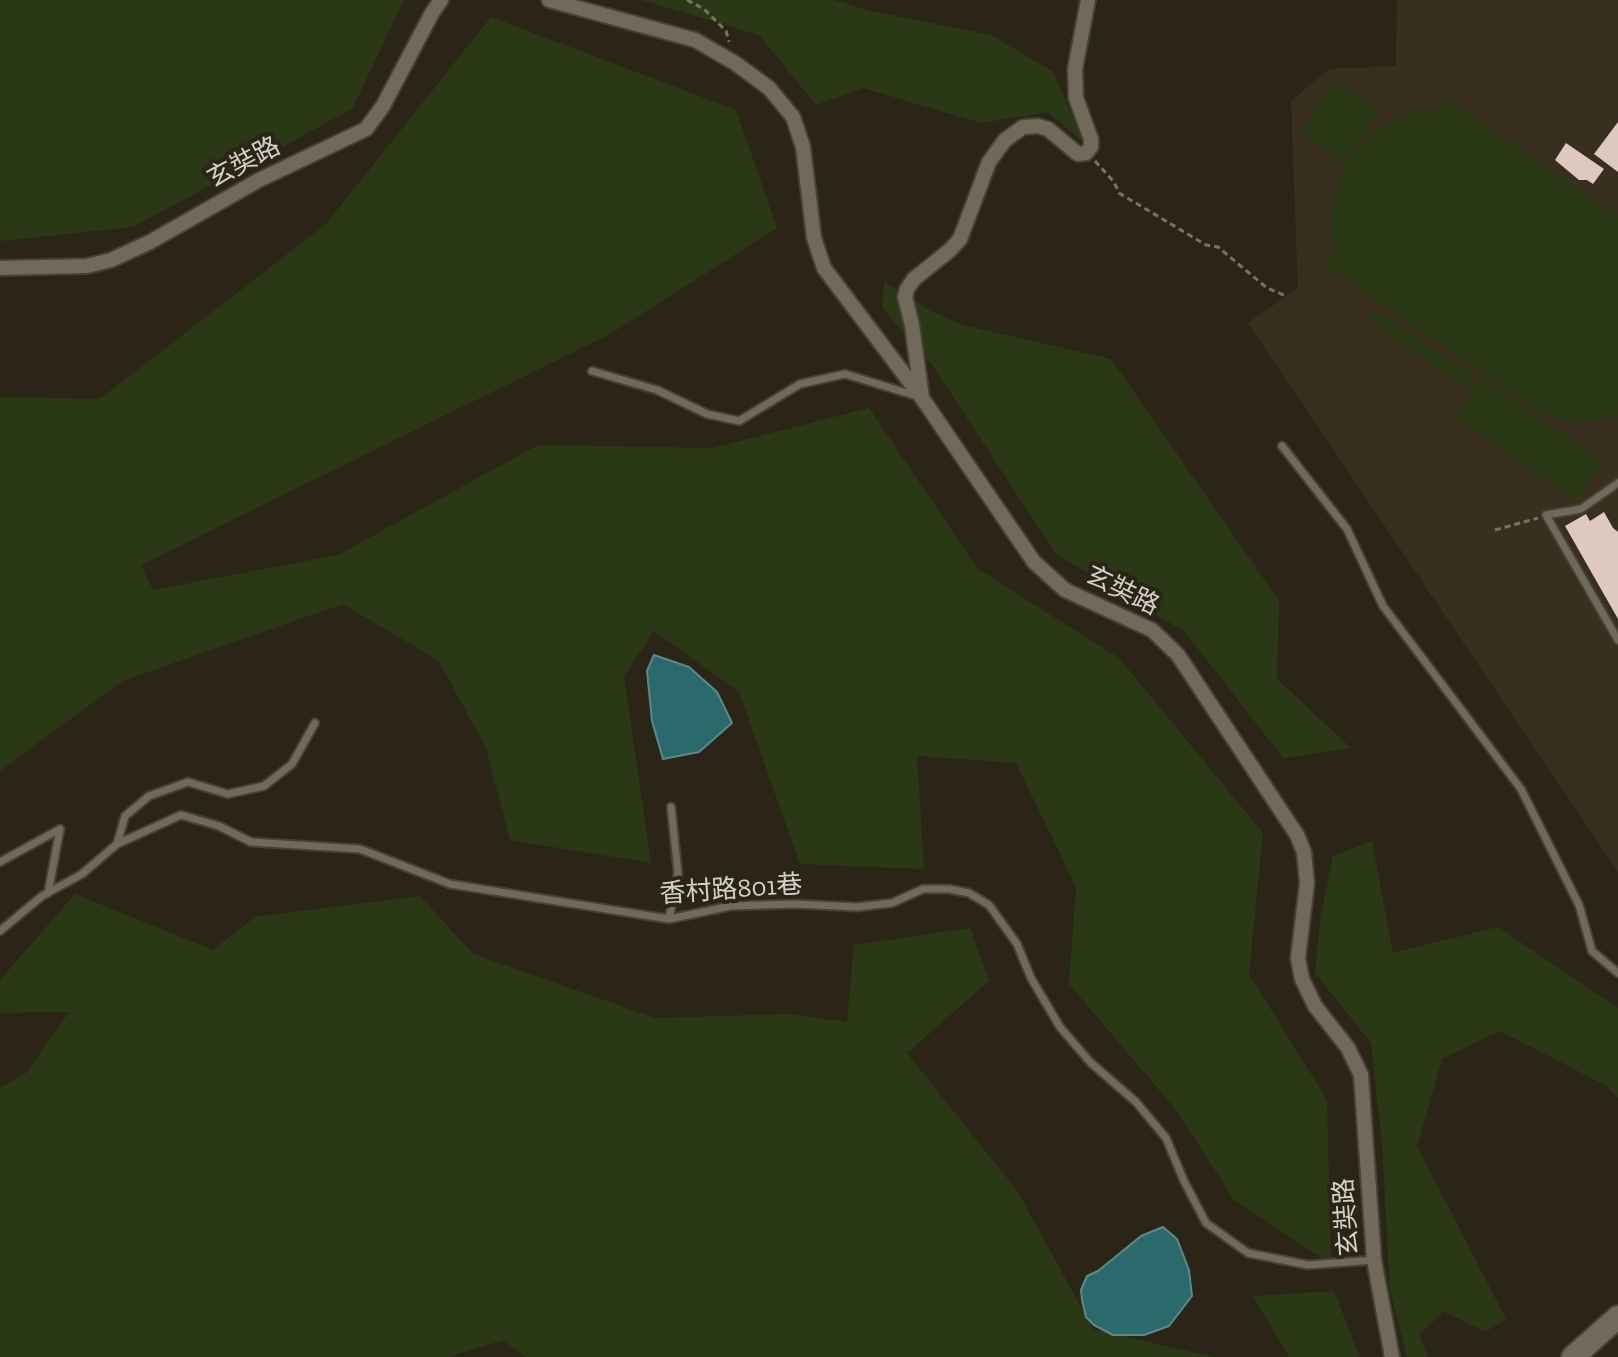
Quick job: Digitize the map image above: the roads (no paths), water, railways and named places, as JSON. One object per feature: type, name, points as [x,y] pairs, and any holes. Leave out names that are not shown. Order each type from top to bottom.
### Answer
[{"type":"main road","points":[[1573,1357],[1618,1317]]},
{"type":"street","name":"玄奘路","points":[[0,268],[87,266],[111,260],[150,242],[259,180],[366,129],[383,106],[441,0]]},
{"type":"street","name":"玄奘路","points":[[549,0],[695,40],[769,88],[793,117],[803,147],[814,238],[824,268],[922,398],[1034,562],[1065,590],[1152,630],[1178,655],[1297,835],[1304,852],[1307,883],[1298,958],[1302,979],[1315,1006],[1348,1048],[1361,1075],[1374,1260],[1392,1357]]},
{"type":"street","points":[[922,398],[905,297],[907,289],[914,279],[960,239],[989,162],[1005,140],[1023,127],[1048,129],[1078,154],[1086,153],[1091,147],[1076,98],[1075,69],[1088,0]]},
{"type":"lane","points":[[592,371],[657,390],[707,414],[739,421],[800,384],[845,374],[922,398]]},
{"type":"lane","points":[[1282,446],[1347,529],[1383,606],[1521,789],[1579,905],[1592,951],[1618,973]]},
{"type":"lane","points":[[1618,483],[1581,509],[1546,515],[1618,640]]},
{"type":"lane","points":[[117,844],[125,816],[149,796],[188,782],[228,794],[264,786],[292,764],[315,723]]},
{"type":"lane","points":[[669,919],[678,873],[671,807]]},
{"type":"lane","name":"香村路801巷","points":[[0,931],[48,893],[82,874],[117,844],[181,815],[219,826],[251,842],[360,849],[450,884],[669,919],[731,906],[795,904],[857,907],[892,903],[923,889],[969,893],[989,905],[1017,944],[1031,978],[1060,1027],[1090,1062],[1136,1102],[1166,1138],[1206,1223],[1248,1253],[1308,1265],[1374,1260]]},
{"type":"lane","points":[[0,862],[60,829],[48,893]]},
{"type":"water","points":[[654,655],[689,667],[717,692],[732,723],[699,752],[663,759],[652,721],[647,671]]},
{"type":"water","points":[[1163,1227],[1177,1239],[1189,1270],[1192,1296],[1169,1326],[1144,1335],[1113,1335],[1094,1325],[1086,1317],[1082,1300],[1081,1290],[1087,1276],[1098,1271],[1141,1236]]}]
